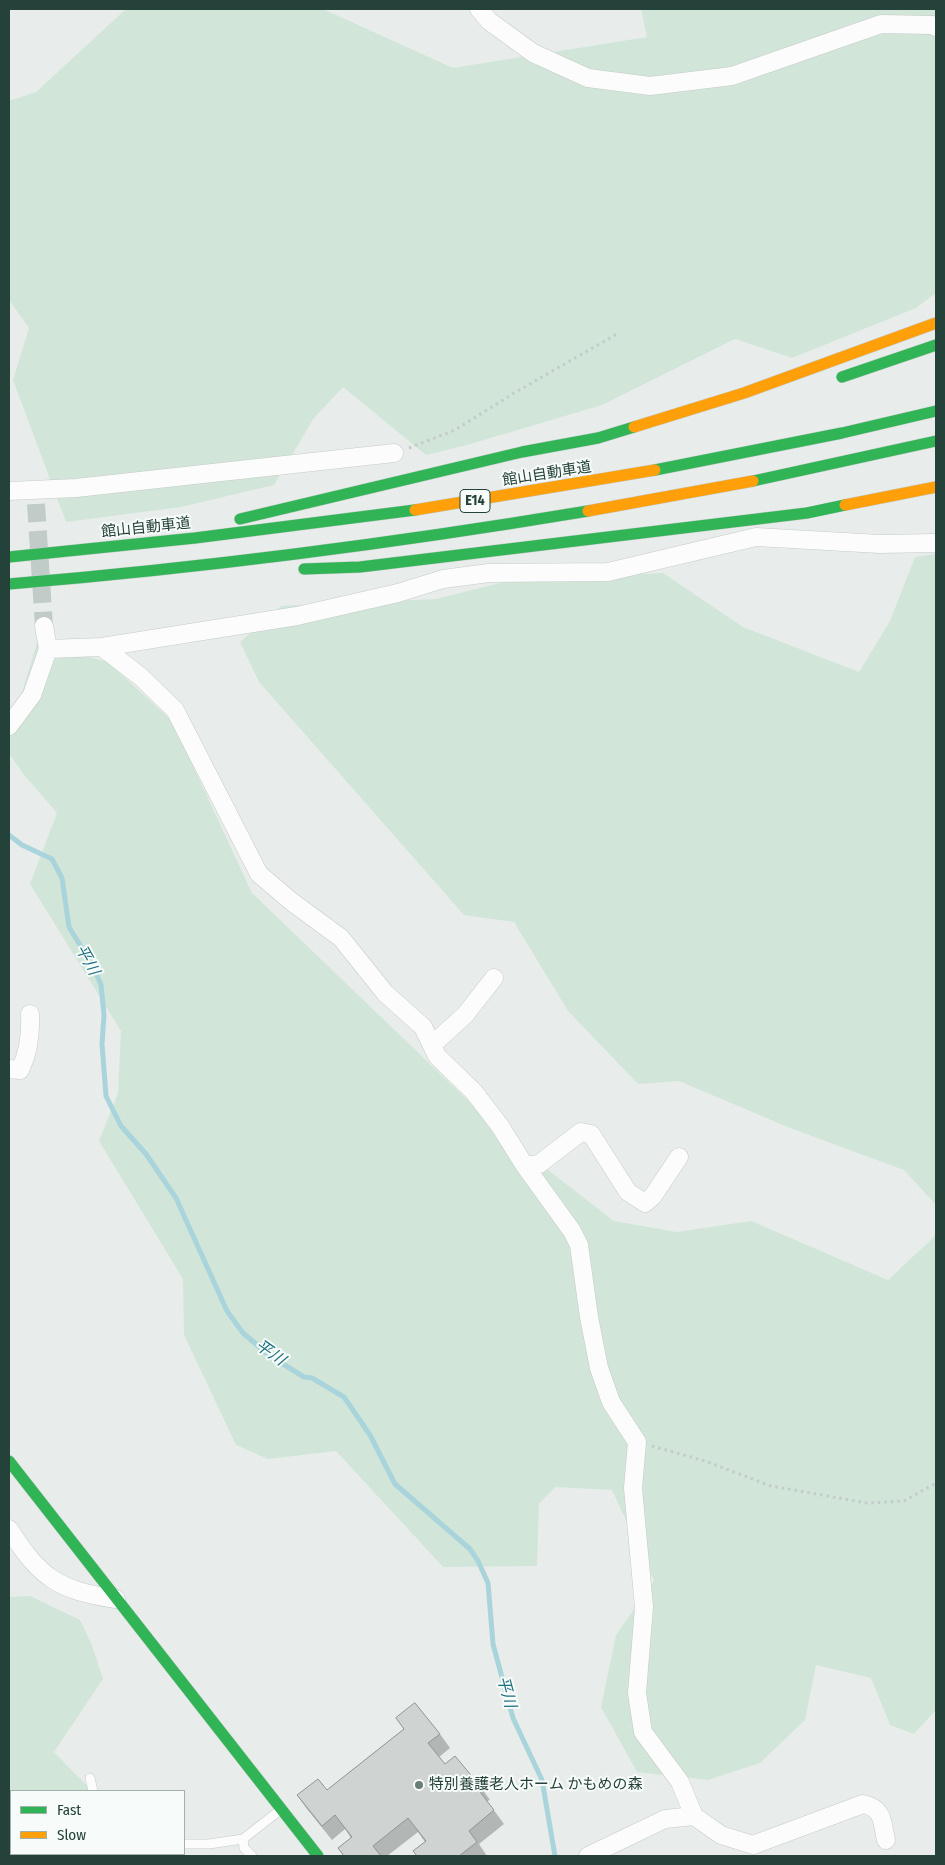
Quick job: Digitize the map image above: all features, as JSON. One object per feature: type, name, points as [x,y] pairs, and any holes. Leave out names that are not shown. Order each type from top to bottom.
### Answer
[{"type":"main road","points":[[598,438],[744,393],[936,323]]},
{"type":"main road","points":[[832,380],[936,345]]},
{"type":"main road","points":[[134,545],[522,452],[667,426],[724,411]]},
{"type":"main road","name":"館山自動車道","points":[[9,557],[305,526],[462,504],[626,476],[877,426],[936,411]]},
{"type":"main road","name":"E14","points":[[9,584],[138,573],[299,555],[641,502],[885,454],[936,441]]},
{"type":"main road","points":[[293,569],[360,568],[806,513],[936,487]]},
{"type":"main road","points":[[904,494],[927,502]]},
{"type":"main road","points":[[138,573],[264,570]]},
{"type":"main road","points":[[9,1461],[318,1856]]},
{"type":"street","points":[[480,9],[489,21],[533,53],[588,78],[650,86],[732,76],[881,24],[932,24],[936,27]]},
{"type":"street","points":[[10,489],[36,497],[76,488],[394,453]]},
{"type":"street","points":[[48,649],[102,647],[297,616],[398,593],[443,579],[489,573],[608,572],[756,537],[880,544],[936,542]]},
{"type":"street","points":[[9,726],[32,695],[48,649],[44,626]]},
{"type":"street","points":[[102,647],[141,677],[175,710],[259,874],[292,902],[341,938],[385,992],[423,1027],[437,1056],[474,1092],[500,1126],[525,1166],[572,1231],[579,1245],[588,1317],[600,1368],[611,1402],[636,1442],[633,1488],[644,1607],[637,1693],[642,1732],[680,1782],[694,1816],[721,1835],[753,1845],[864,1804],[873,1806],[880,1814],[886,1840]]},
{"type":"street","points":[[432,1045],[465,1015],[494,978]]},
{"type":"street","points":[[9,1069],[20,1070],[27,1057],[30,1014]]},
{"type":"street","points":[[525,1166],[539,1164],[581,1132],[591,1134],[628,1192],[646,1203],[653,1196],[679,1158]]},
{"type":"street","points":[[9,1529],[31,1561],[42,1573],[57,1583],[87,1594],[116,1599]]},
{"type":"street","points":[[588,1856],[665,1819],[694,1816]]},
{"type":"lane","points":[[90,1778],[93,1790]]},
{"type":"lane","points":[[185,1844],[209,1844],[243,1839],[282,1809]]},
{"type":"lane","points":[[243,1839],[244,1848],[252,1856]]},
{"type":"path","points":[[394,453],[455,430],[514,393],[616,334]]},
{"type":"path","points":[[636,1442],[705,1461],[771,1486],[867,1503],[904,1501],[936,1483]]},
{"type":"green space","points":[[126,9],[323,9],[453,68],[647,37],[641,9],[936,9],[936,293],[916,308],[792,358],[735,339],[602,405],[467,445],[426,455],[343,387],[314,418],[274,485],[181,507],[66,522],[13,380],[29,328],[9,300],[9,101],[36,92]]},
{"type":"green space","points":[[936,554],[936,1205],[904,1170],[790,1128],[679,1081],[638,1084],[568,1011],[514,922],[464,915],[259,682],[240,642],[281,606],[436,599],[508,581],[663,573],[743,627],[859,672],[890,621],[915,557]]},
{"type":"green space","points":[[37,643],[108,662],[172,721],[252,893],[508,1139],[614,1221],[677,1232],[751,1221],[888,1280],[936,1235],[936,1710],[914,1734],[890,1725],[871,1678],[816,1665],[805,1720],[760,1763],[708,1780],[637,1772],[601,1707],[616,1635],[654,1581],[612,1490],[555,1487],[539,1504],[537,1566],[443,1567],[336,1451],[268,1459],[236,1445],[184,1335],[183,1279],[99,1141],[118,1093],[121,1031],[30,884],[57,813],[24,775],[9,753],[9,735]]},
{"type":"green space","points":[[30,1596],[80,1620],[92,1645],[103,1679],[54,1752],[91,1790],[10,1790],[10,1855],[155,1856],[9,1856],[9,1597]]},
{"type":"building","name":"特別養護老人ホーム かもめの森","points":[[415,1703],[440,1734],[428,1743],[445,1764],[455,1756],[480,1786],[477,1788],[494,1810],[469,1831],[477,1842],[459,1856],[417,1856],[413,1851],[426,1841],[408,1818],[373,1846],[381,1856],[344,1856],[338,1848],[352,1837],[335,1815],[322,1826],[297,1795],[318,1779],[327,1790],[404,1729],[396,1718]]},
{"type":"waterway","name":"平川","points":[[9,835],[22,845],[52,859],[62,878],[69,927],[93,966],[101,985],[104,1015],[102,1044],[106,1096],[121,1126],[146,1154],[176,1198],[227,1311],[243,1333],[270,1356],[304,1377],[312,1378],[344,1397],[370,1435],[395,1484],[470,1549],[478,1561],[488,1583],[493,1644],[513,1718],[542,1780],[555,1856]]},
{"type":"tunnel","points":[[36,504],[44,626]]},
{"type":"traffic: fast","points":[[842,377],[936,345]]},
{"type":"traffic: fast","points":[[655,470],[842,433],[936,411]]},
{"type":"traffic: fast","points":[[240,519],[522,452],[598,438],[634,427]]},
{"type":"traffic: fast","points":[[753,481],[936,441]]},
{"type":"traffic: fast","points":[[304,569],[360,567],[807,513],[845,505]]},
{"type":"traffic: fast","points":[[9,557],[195,538],[415,510]]},
{"type":"traffic: fast","points":[[9,584],[82,578],[299,554],[444,534],[588,511]]},
{"type":"traffic: fast","points":[[9,1461],[318,1856]]},
{"type":"traffic: slow","points":[[634,427],[744,393],[936,323]]},
{"type":"traffic: slow","points":[[415,510],[655,470]]},
{"type":"traffic: slow","points":[[588,511],[753,481]]},
{"type":"traffic: slow","points":[[845,505],[936,487]]},
{"type":"place","name":"特別養護老人ホーム かもめの森","points":[[419,1785]]}]
